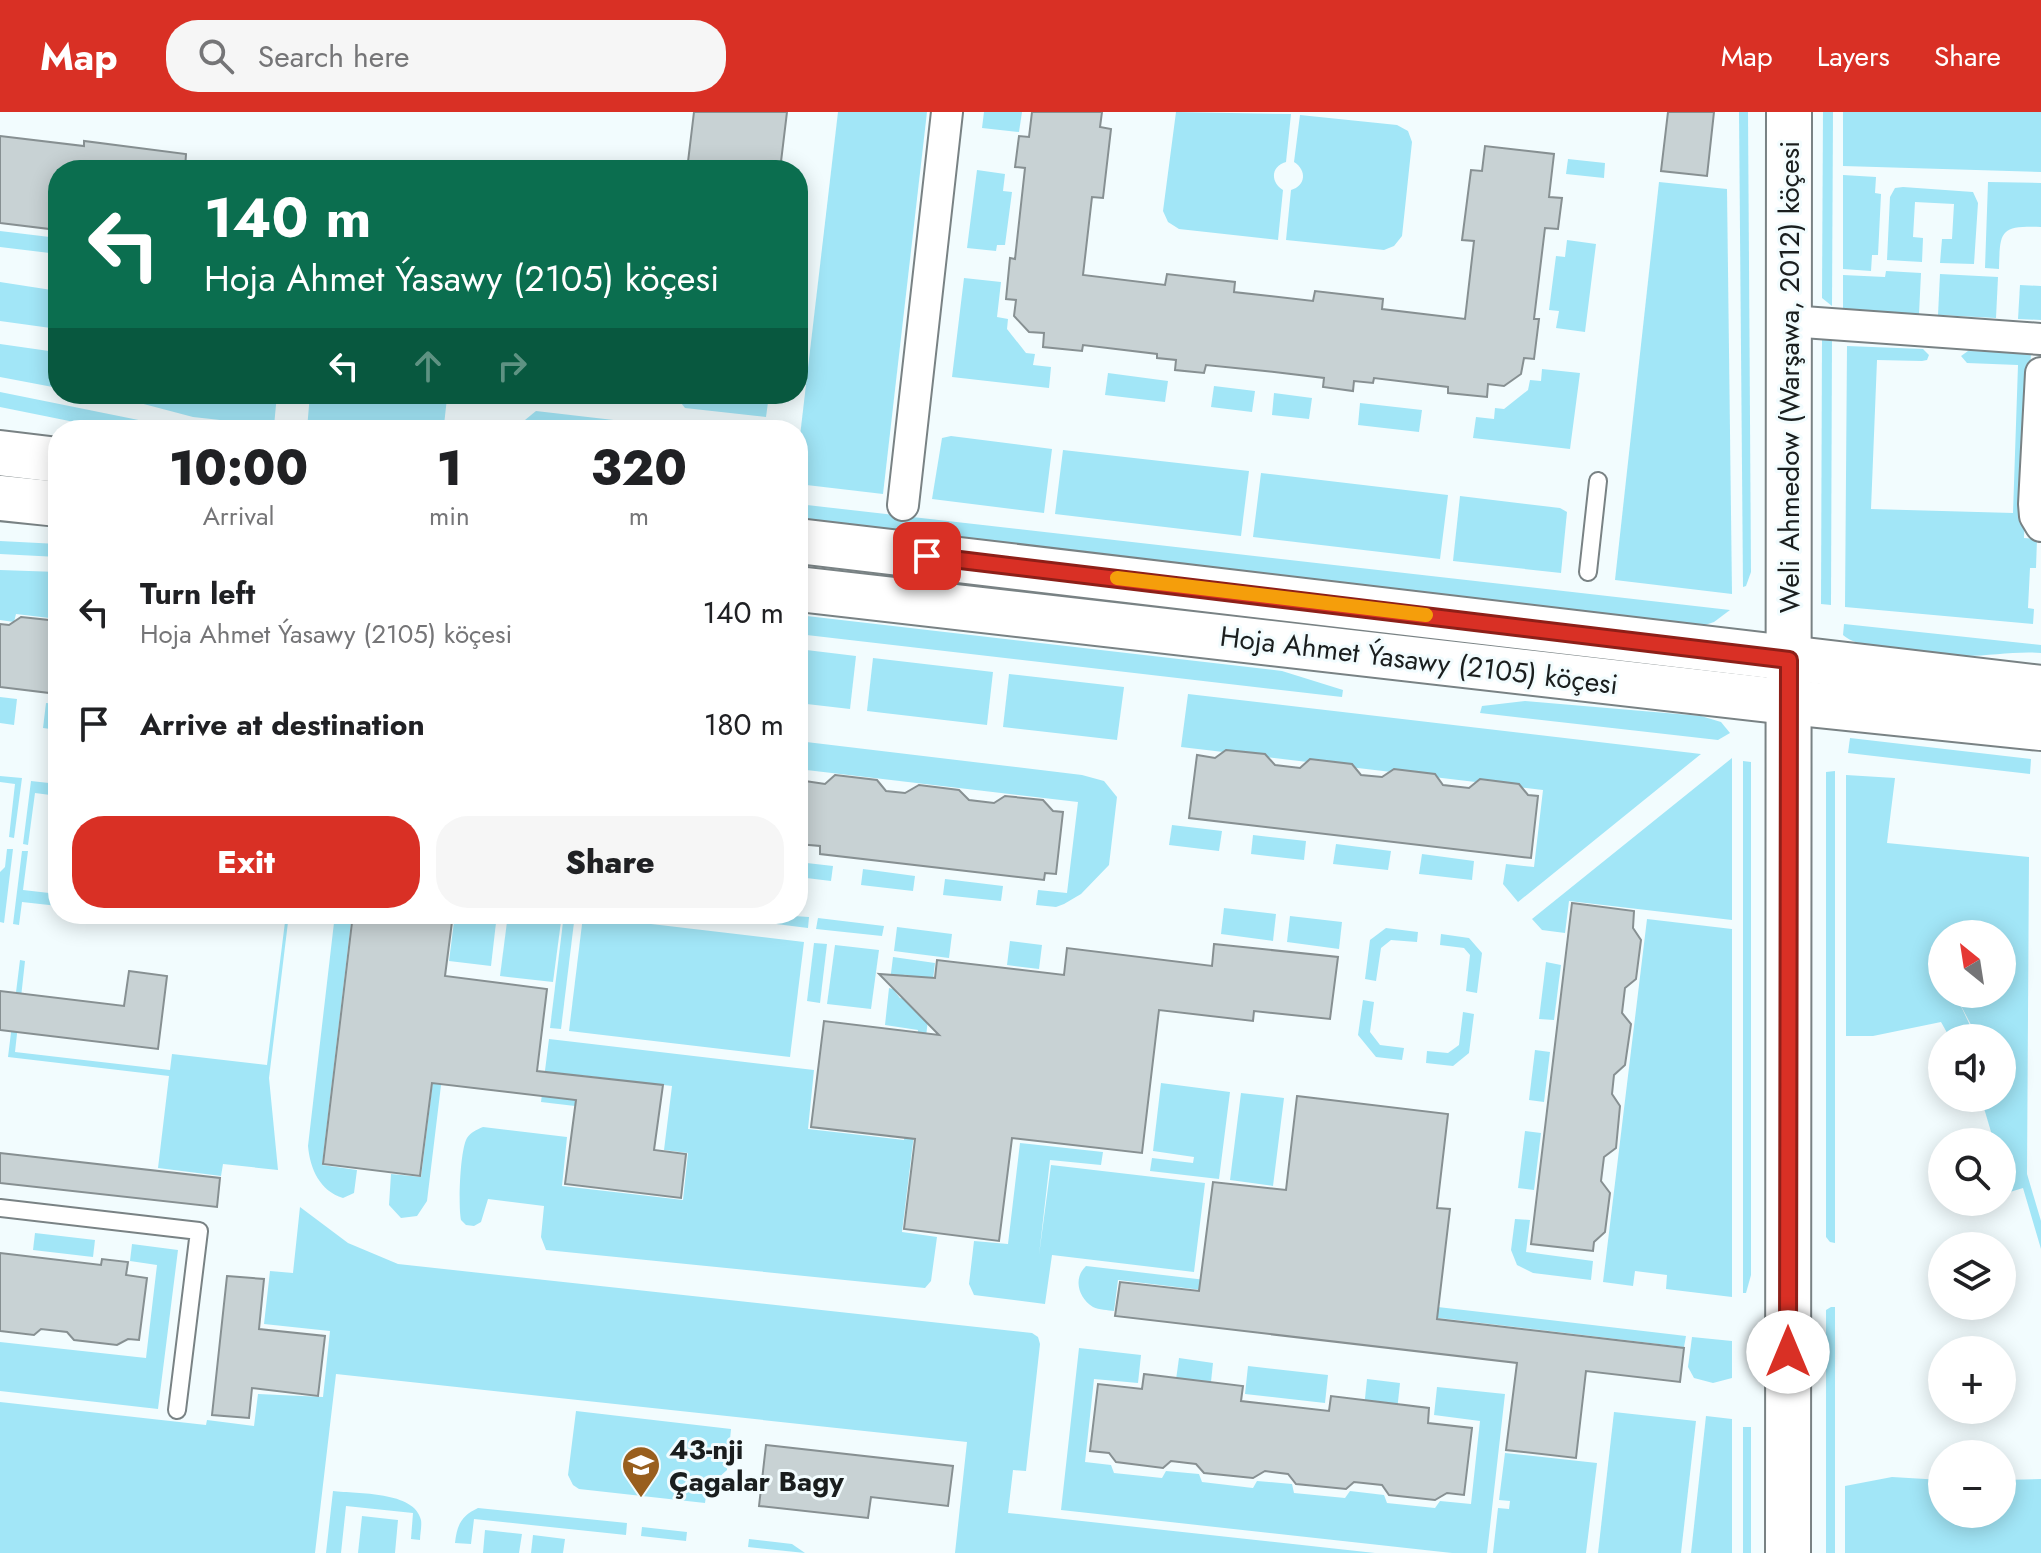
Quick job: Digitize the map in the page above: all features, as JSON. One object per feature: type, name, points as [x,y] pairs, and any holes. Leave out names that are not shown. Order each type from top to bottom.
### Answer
[{"type":"main road","name":"Weli Ahmedow (Warşawa, 2012) köçesi","points":[[1788,1553],[1789,112]]},
{"type":"main road","points":[[0,453],[48,459]]},
{"type":"main road","points":[[0,498],[48,503]]},
{"type":"main road","name":"Hoja Ahmet Ýasawy (2105) köçesi","points":[[808,542],[1288,598],[1789,681],[2041,728]]},
{"type":"main road","name":"Hoja Ahmet Ýasawy (2105) köçesi","points":[[808,590],[1789,681],[2041,688]]},
{"type":"street","points":[[903,505],[947,112]]},
{"type":"street","points":[[1789,321],[2041,339]]},
{"type":"street","points":[[2041,373],[2034,504],[2035,516],[2041,526]]},
{"type":"lane","points":[[1588,572],[1598,481]]},
{"type":"lane","points":[[0,1208],[199,1231],[177,1410]]},
{"type":"shaded area","points":[[838,112],[927,112],[883,494],[808,485],[808,420],[802,420],[804,404],[808,404],[808,368]]},
{"type":"shaded area","points":[[984,112],[1022,112],[1019,132],[982,128]]},
{"type":"shaded area","points":[[1176,112],[1291,114],[1286,162],[1277,167],[1274,174],[1276,183],[1283,190],[1278,240],[1179,229],[1168,222],[1163,211]]},
{"type":"shaded area","points":[[1739,112],[1748,112],[1751,572],[1743,587]]},
{"type":"shaded area","points":[[1823,112],[1833,112],[1832,306],[1822,298]]},
{"type":"shaded area","points":[[1843,112],[2041,112],[2041,172],[1843,166]]},
{"type":"shaded area","points":[[1300,115],[1397,125],[1408,131],[1412,142],[1402,236],[1394,246],[1384,250],[1286,240],[1291,190],[1300,185],[1303,178],[1301,169],[1294,162]]},
{"type":"shaded area","points":[[1568,159],[1605,163],[1604,178],[1566,174]]},
{"type":"shaded area","points":[[977,170],[1005,174],[1003,191],[1012,192],[1005,245],[997,245],[996,251],[967,248]]},
{"type":"shaded area","points":[[1843,175],[1876,177],[1875,193],[1881,194],[1878,255],[1872,255],[1871,271],[1843,269]]},
{"type":"shaded area","points":[[1659,182],[1727,189],[1732,594],[1615,580]]},
{"type":"shaded area","points":[[1988,182],[2041,183],[2041,227],[2017,228],[2005,233],[2000,246],[1999,269],[1985,268]]},
{"type":"shaded area","points":[[1895,188],[1973,192],[1978,203],[1974,264],[1940,263],[1942,239],[1952,239],[1954,204],[1915,202],[1913,237],[1923,238],[1922,262],[1887,260],[1890,197]]},
{"type":"shaded area","points":[[0,231],[48,237],[48,253],[0,247]]},
{"type":"shaded area","points":[[1567,240],[1596,244],[1585,332],[1556,328],[1559,311],[1549,310],[1556,256],[1565,257]]},
{"type":"shaded area","points":[[1886,271],[1921,273],[1919,314],[1843,310],[1843,275],[1885,277]]},
{"type":"shaded area","points":[[1940,274],[1998,277],[1996,318],[1938,315]]},
{"type":"shaded area","points":[[964,278],[1001,282],[997,317],[1008,319],[1007,329],[1026,353],[1035,354],[1033,365],[1051,367],[1049,388],[952,377]]},
{"type":"shaded area","points":[[0,282],[48,289],[48,328],[0,321]]},
{"type":"shaded area","points":[[2020,285],[2041,286],[2041,320],[2018,319]]},
{"type":"shaded area","points":[[1822,338],[1832,338],[1831,605],[1821,604]]},
{"type":"shaded area","points":[[0,344],[48,351],[48,386],[0,377]]},
{"type":"shaded area","points":[[1847,346],[1923,349],[1929,355],[1927,360],[1922,361],[1877,360],[1871,509],[2013,513],[2018,365],[1967,363],[1961,356],[1968,351],[2031,352],[2024,538],[2037,539],[2036,568],[2030,568],[2028,608],[2034,609],[2033,624],[1845,607]]},
{"type":"shaded area","points":[[1542,369],[1580,373],[1570,449],[1473,438],[1476,417],[1494,419],[1495,408],[1504,409],[1528,390],[1530,380],[1541,381]]},
{"type":"shaded area","points":[[1108,373],[1168,381],[1165,402],[1105,395]]},
{"type":"shaded area","points":[[1214,386],[1255,391],[1252,412],[1211,407]]},
{"type":"shaded area","points":[[0,392],[139,420],[64,420],[0,407]]},
{"type":"shaded area","points":[[1274,393],[1312,398],[1309,419],[1272,415]]},
{"type":"shaded area","points":[[1360,403],[1422,410],[1419,432],[1358,425]]},
{"type":"shaded area","points":[[144,404],[276,404],[275,420],[193,417]]},
{"type":"shaded area","points":[[309,404],[446,404],[445,420],[308,420]]},
{"type":"shaded area","points":[[682,404],[768,404],[766,417],[685,408]]},
{"type":"shaded area","points":[[536,411],[614,420],[525,420]]},
{"type":"shaded area","points":[[951,436],[1052,449],[1044,513],[932,499],[942,438]]},
{"type":"shaded area","points":[[1063,450],[1249,471],[1241,536],[1055,514]]},
{"type":"shaded area","points":[[1261,473],[1448,495],[1440,559],[1253,537]]},
{"type":"shaded area","points":[[1460,496],[1560,508],[1567,512],[1561,573],[1453,561]]},
{"type":"shaded area","points":[[808,505],[1730,610],[1705,625],[808,523]]},
{"type":"shaded area","points":[[0,541],[48,543],[48,556],[0,554]]},
{"type":"shaded area","points":[[0,570],[48,572],[48,618],[16,614],[14,622],[0,620]]},
{"type":"shaded area","points":[[808,616],[1282,671],[1343,690],[1342,697],[808,635]]},
{"type":"shaded area","points":[[1844,624],[2041,645],[2041,653],[1965,656],[1901,652],[1852,641],[1843,635]]},
{"type":"shaded area","points":[[808,650],[856,656],[850,709],[808,704]]},
{"type":"shaded area","points":[[873,658],[993,672],[987,725],[867,711]]},
{"type":"shaded area","points":[[1009,674],[1124,687],[1117,740],[1003,727]]},
{"type":"shaded area","points":[[1188,694],[1701,754],[1518,902],[1503,884],[1506,864],[1534,867],[1543,790],[1181,747]]},
{"type":"shaded area","points":[[0,697],[17,699],[14,725],[0,723]]},
{"type":"shaded area","points":[[1525,701],[1701,716],[1721,722],[1730,733],[1718,740],[1480,713],[1482,706]]},
{"type":"shaded area","points":[[46,703],[48,703],[48,729],[43,728]]},
{"type":"shaded area","points":[[1850,738],[2031,759],[2030,774],[1848,753]]},
{"type":"shaded area","points":[[808,742],[1082,775],[1104,781],[1117,797],[1109,865],[1081,894],[1064,904],[1056,907],[1036,905],[1038,890],[1067,893],[1078,802],[808,770]]},
{"type":"shaded area","points":[[1732,758],[1732,920],[1569,901],[1565,933],[1542,930],[1532,919]]},
{"type":"shaded area","points":[[1743,761],[1751,762],[1751,1275],[1746,1293],[1743,1293]]},
{"type":"shaded area","points":[[1835,771],[1835,1243],[1826,1237],[1826,772]]},
{"type":"shaded area","points":[[1846,775],[1895,778],[1887,843],[2029,857],[2027,1174],[2041,1221],[2041,1249],[2023,1188],[2016,1190],[2016,1128],[1990,1128],[1985,1112],[2016,1112],[2016,1024],[1971,1024],[1962,1008],[2016,1008],[2016,920],[1928,920],[1928,1008],[1962,1008],[1969,1024],[1941,1022],[1873,1036],[1846,1036]]},
{"type":"shaded area","points":[[0,776],[22,778],[14,838],[9,837],[15,784],[0,782]]},
{"type":"shaded area","points":[[31,781],[48,783],[48,795],[35,793],[28,845],[23,844]]},
{"type":"shaded area","points":[[1172,825],[1222,831],[1219,851],[1169,845]]},
{"type":"shaded area","points":[[1253,835],[1306,841],[1304,860],[1251,854]]},
{"type":"shaded area","points":[[1336,844],[1391,851],[1388,870],[1333,864]]},
{"type":"shaded area","points":[[7,849],[13,849],[4,923],[0,922],[0,872],[5,867]]},
{"type":"shaded area","points":[[22,851],[28,851],[23,890],[48,893],[48,905],[22,902],[19,925],[13,924]]},
{"type":"shaded area","points":[[1422,854],[1474,861],[1472,880],[1419,874]]},
{"type":"shaded area","points":[[808,863],[833,866],[831,881],[808,878]]},
{"type":"shaded area","points":[[863,869],[915,876],[913,891],[861,885]]},
{"type":"shaded area","points":[[945,879],[1003,886],[1001,901],[943,895]]},
{"type":"shaded area","points":[[1224,908],[1276,914],[1273,941],[1221,934]]},
{"type":"shaded area","points":[[1290,916],[1342,922],[1339,949],[1287,942]]},
{"type":"shaded area","points":[[809,917],[808,928],[777,924],[808,924]]},
{"type":"shaded area","points":[[818,918],[884,926],[882,936],[816,929]]},
{"type":"shaded area","points":[[1647,919],[1732,929],[1732,1297],[1666,1289],[1667,1275],[1635,1271],[1633,1286],[1603,1282]]},
{"type":"shaded area","points":[[285,924],[288,924],[269,1078],[278,1170],[223,1164],[221,1176],[158,1168],[169,1076],[8,1057],[20,960],[25,961],[15,1052],[170,1070],[172,1054],[267,1065]]},
{"type":"shaded area","points":[[334,924],[351,924],[322,1165],[357,1170],[354,1193],[343,1198],[322,1185],[311,1163],[308,1146]]},
{"type":"shaded area","points":[[454,924],[496,924],[491,966],[449,961]]},
{"type":"shaded area","points":[[507,924],[561,924],[553,982],[500,976]]},
{"type":"shaded area","points":[[563,924],[574,924],[561,1029],[550,1028]]},
{"type":"shaded area","points":[[582,924],[651,924],[804,942],[790,1057],[569,1031]]},
{"type":"shaded area","points":[[897,927],[952,934],[949,958],[894,951]]},
{"type":"shaded area","points":[[1386,928],[1418,932],[1417,942],[1391,940],[1381,948],[1376,981],[1365,979],[1370,940]]},
{"type":"shaded area","points":[[1441,934],[1469,938],[1482,953],[1477,993],[1466,991],[1470,955],[1464,948],[1440,945]]},
{"type":"shaded area","points":[[1010,941],[1042,945],[1039,969],[1007,965]]},
{"type":"shaded area","points":[[814,943],[827,944],[820,1003],[807,1001]]},
{"type":"shaded area","points":[[835,945],[879,950],[871,1009],[827,1004]]},
{"type":"shaded area","points":[[893,957],[935,963],[902,1232],[937,1237],[931,1281],[925,1288],[546,1250],[541,1237],[544,1206],[488,1199],[481,1222],[474,1226],[466,1225],[461,1220],[460,1178],[465,1144],[470,1134],[483,1127],[567,1137],[562,1186],[683,1200],[688,1153],[664,1150],[672,1086],[579,1075],[575,1106],[541,1102],[549,1039],[814,1070],[808,1129],[904,1140],[918,1030],[885,1025],[889,988],[900,998],[908,999],[917,980],[904,975],[890,981]]},
{"type":"shaded area","points":[[1546,962],[1561,965],[1554,1020],[1539,1019]]},
{"type":"shaded area","points":[[446,977],[454,978],[427,1201],[417,1216],[401,1218],[389,1205],[391,1174],[421,1177]]},
{"type":"shaded area","points":[[1363,1000],[1374,1002],[1370,1032],[1380,1045],[1404,1048],[1402,1060],[1376,1057],[1358,1035]]},
{"type":"shaded area","points":[[1463,1012],[1474,1014],[1469,1053],[1453,1066],[1426,1063],[1427,1051],[1448,1053],[1459,1045]]},
{"type":"shaded area","points":[[1535,1050],[1550,1052],[1544,1102],[1529,1100]]},
{"type":"shaded area","points":[[1161,1083],[1230,1092],[1219,1179],[1150,1171],[1152,1158],[1193,1163],[1194,1157],[1153,1151]]},
{"type":"shaded area","points":[[1241,1093],[1284,1098],[1273,1186],[1230,1180]]},
{"type":"shaded area","points":[[1525,1131],[1541,1133],[1534,1190],[1518,1188]]},
{"type":"shaded area","points":[[1020,1143],[1103,1152],[1101,1165],[1050,1160],[1039,1255],[1051,1165],[1205,1183],[1194,1272],[1052,1255],[1045,1304],[974,1295],[969,1284],[974,1241],[1008,1244]]},
{"type":"shaded area","points":[[300,1207],[348,1243],[398,1264],[1032,1333],[1038,1337],[1040,1344],[1026,1471],[1013,1470],[1008,1513],[1375,1553],[955,1553],[967,1442],[336,1374],[315,1553],[0,1553],[0,1402],[206,1425],[207,1420],[254,1426],[258,1394],[323,1397],[330,1331],[264,1324],[270,1271],[293,1273]]},
{"type":"shaded area","points":[[1515,1219],[1530,1220],[1526,1252],[1593,1261],[1591,1280],[1533,1273],[1517,1265],[1511,1250]]},
{"type":"shaded area","points":[[35,1233],[95,1240],[93,1257],[33,1250]]},
{"type":"shaded area","points":[[132,1244],[178,1250],[158,1409],[0,1391],[0,1342],[146,1358],[157,1265],[130,1261]]},
{"type":"shaded area","points":[[1086,1266],[1686,1336],[1684,1347],[1118,1280],[1114,1311],[1095,1308],[1084,1298],[1079,1282]]},
{"type":"shaded area","points":[[1835,1307],[1835,1553],[1826,1553],[1826,1310]]},
{"type":"shaded area","points":[[1692,1337],[1732,1341],[1732,1378],[1713,1383],[1694,1378],[1688,1367]]},
{"type":"shaded area","points":[[1079,1348],[1141,1355],[1138,1383],[1094,1379],[1085,1462],[1111,1465],[1114,1473],[1162,1478],[1166,1471],[1199,1474],[1202,1482],[1253,1488],[1257,1481],[1292,1484],[1294,1493],[1345,1498],[1350,1491],[1384,1495],[1387,1503],[1435,1508],[1440,1501],[1471,1504],[1480,1421],[1434,1415],[1437,1387],[1505,1394],[1487,1553],[1452,1553],[1061,1510]]},
{"type":"shaded area","points":[[1179,1358],[1213,1363],[1210,1391],[1175,1387]]},
{"type":"shaded area","points":[[1248,1366],[1328,1375],[1325,1403],[1245,1394]]},
{"type":"shaded area","points":[[1367,1379],[1400,1383],[1397,1411],[1364,1408]]},
{"type":"shaded area","points":[[576,1411],[731,1429],[727,1470],[707,1488],[705,1503],[579,1489],[568,1475]]},
{"type":"shaded area","points":[[1614,1412],[1696,1421],[1681,1553],[1598,1553]]},
{"type":"shaded area","points":[[1706,1416],[1732,1419],[1732,1553],[1691,1553]]},
{"type":"shaded area","points":[[1743,1427],[1751,1427],[1751,1553],[1743,1553]]},
{"type":"shaded area","points":[[1505,1453],[1597,1463],[1586,1553],[1493,1553],[1498,1508],[1509,1509],[1510,1501],[1499,1500]]},
{"type":"shaded area","points":[[1892,1477],[1928,1479],[1928,1528],[2016,1528],[2016,1480],[2041,1479],[2041,1553],[1845,1553],[1845,1486]]},
{"type":"shaded area","points":[[333,1491],[384,1496],[408,1504],[421,1520],[420,1540],[411,1539],[413,1513],[346,1506],[341,1553],[326,1553]]},
{"type":"shaded area","points":[[478,1508],[627,1523],[626,1535],[474,1519],[471,1544],[455,1543],[461,1522]]},
{"type":"shaded area","points":[[362,1516],[398,1520],[395,1553],[358,1553]]},
{"type":"shaded area","points":[[642,1527],[687,1532],[686,1541],[641,1536]]},
{"type":"shaded area","points":[[485,1530],[522,1534],[519,1553],[483,1553]]},
{"type":"shaded area","points":[[533,1535],[565,1539],[563,1553],[531,1553]]},
{"type":"shaded area","points":[[749,1539],[792,1544],[805,1553],[748,1547]]},
{"type":"building","points":[[694,112],[787,112],[781,160],[688,160]]},
{"type":"building","points":[[1032,112],[1102,112],[1100,127],[1111,129],[1103,198],[1092,197],[1083,275],[1165,285],[1167,274],[1235,282],[1234,292],[1313,301],[1315,291],[1383,299],[1382,309],[1465,319],[1474,241],[1462,240],[1471,170],[1482,171],[1485,146],[1554,154],[1549,197],[1562,198],[1558,229],[1545,228],[1534,319],[1539,319],[1534,359],[1524,358],[1521,374],[1504,386],[1488,384],[1487,397],[1448,393],[1448,387],[1374,378],[1373,383],[1354,381],[1353,391],[1323,387],[1324,378],[1265,371],[1206,365],[1204,373],[1175,370],[1176,360],[1157,358],[1157,354],[1083,345],[1082,351],[1043,347],[1044,333],[1029,332],[1014,316],[1016,300],[1006,299],[1010,258],[1015,259],[1025,168],[1015,167],[1019,136],[1029,137]]},
{"type":"building","points":[[1668,112],[1714,112],[1707,176],[1661,171]]},
{"type":"building","points":[[0,136],[84,146],[84,141],[186,154],[186,160],[48,160],[48,229],[0,223]]},
{"type":"building","points":[[21,617],[48,620],[48,693],[0,687],[0,624],[9,625]]},
{"type":"building","points":[[1226,750],[1265,754],[1275,765],[1300,768],[1310,759],[1352,764],[1361,775],[1382,777],[1394,769],[1435,774],[1443,785],[1469,788],[1480,779],[1519,784],[1528,795],[1538,796],[1531,858],[1189,818],[1197,755],[1215,758]]},
{"type":"building","points":[[835,775],[877,780],[886,791],[905,793],[919,785],[959,790],[969,800],[994,803],[1005,796],[1043,800],[1053,811],[1063,812],[1056,874],[1045,873],[1044,880],[820,854],[820,846],[808,845],[808,781],[825,784]]},
{"type":"building","points":[[1572,903],[1634,911],[1633,928],[1641,940],[1636,979],[1625,988],[1622,1013],[1631,1024],[1625,1065],[1614,1075],[1612,1094],[1620,1106],[1616,1148],[1604,1157],[1601,1181],[1610,1193],[1605,1232],[1594,1242],[1593,1251],[1531,1244]]},
{"type":"building","points":[[352,924],[452,924],[445,976],[547,989],[537,1071],[663,1085],[654,1150],[686,1154],[681,1198],[565,1184],[576,1100],[432,1083],[420,1176],[323,1164]]},
{"type":"building","points":[[1214,944],[1338,957],[1330,1019],[1254,1011],[1253,1021],[1159,1010],[1142,1153],[1012,1138],[999,1241],[904,1229],[915,1139],[811,1127],[824,1021],[939,1035],[879,974],[935,978],[937,960],[1064,975],[1067,948],[1212,966]]},
{"type":"building","points":[[129,971],[167,976],[158,1049],[0,1030],[0,991],[124,1006]]},
{"type":"building","points":[[1297,1096],[1448,1114],[1437,1208],[1450,1209],[1437,1319],[1684,1348],[1680,1382],[1586,1371],[1576,1458],[1506,1450],[1517,1363],[1115,1316],[1120,1282],[1199,1291],[1213,1182],[1286,1190]]},
{"type":"building","points":[[0,1153],[220,1178],[217,1207],[0,1183]]},
{"type":"building","points":[[0,1253],[101,1265],[102,1259],[128,1262],[126,1275],[147,1278],[139,1340],[128,1339],[117,1345],[74,1340],[67,1332],[41,1329],[34,1335],[0,1331]]},
{"type":"building","points":[[227,1276],[264,1279],[259,1329],[325,1336],[318,1396],[252,1388],[249,1418],[212,1415]]},
{"type":"building","points":[[1144,1374],[1243,1386],[1241,1401],[1329,1411],[1331,1396],[1429,1408],[1428,1423],[1472,1428],[1464,1495],[1447,1493],[1435,1500],[1389,1495],[1382,1485],[1354,1482],[1346,1489],[1296,1484],[1288,1474],[1265,1471],[1253,1478],[1204,1473],[1196,1464],[1171,1461],[1163,1468],[1116,1462],[1109,1453],[1090,1451],[1098,1384],[1142,1389]]},
{"type":"building","points":[[766,1445],[953,1466],[948,1506],[871,1497],[868,1518],[759,1506]]},
{"type":"slow traffic","points":[[1117,578],[1426,615]]},
{"type":"place","name":"43-nji Çagalar Bagy","points":[[641,1499]]},
{"type":"route","points":[[927,556],[1789,660],[1788,1352]]}]
